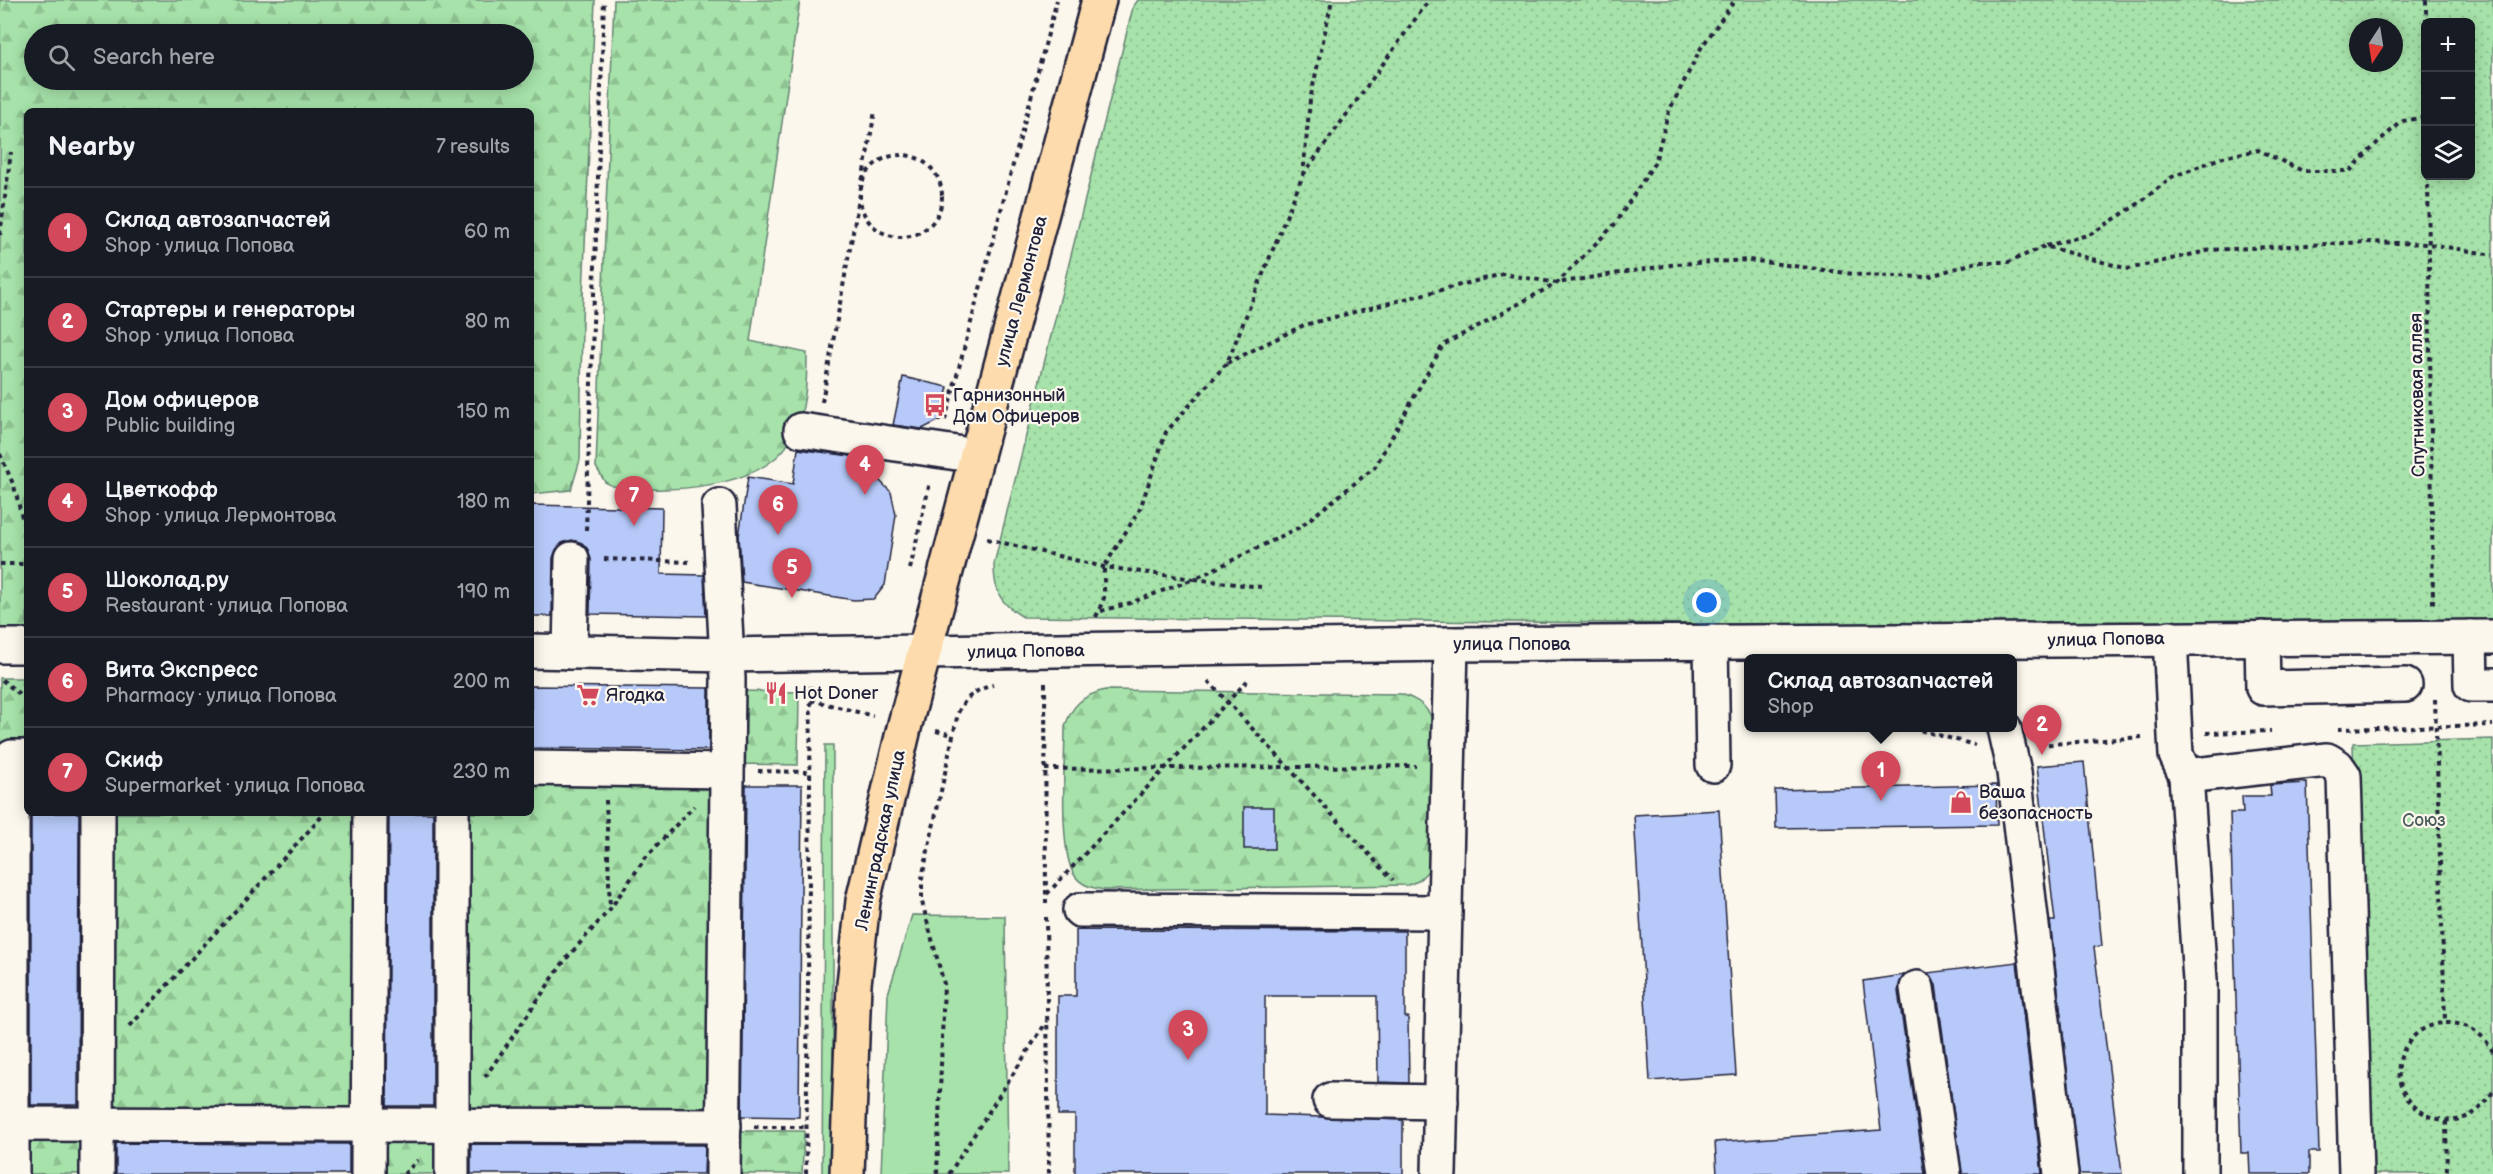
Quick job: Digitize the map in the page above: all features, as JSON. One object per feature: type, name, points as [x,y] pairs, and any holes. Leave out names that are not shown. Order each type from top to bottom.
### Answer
[{"type":"main road","name":"улица Лермонтова","points":[[924,652],[1099,0]]},
{"type":"main road","name":"Ленинградская улица","points":[[847,1174],[854,984],[864,902],[924,652]]},
{"type":"street","points":[[808,431],[977,456]]},
{"type":"street","points":[[719,506],[727,655],[723,1174]]},
{"type":"street","points":[[570,652],[572,559]]},
{"type":"street","points":[[2481,637],[2471,685],[2493,685]]},
{"type":"street","name":"улица Попова","points":[[534,651],[727,655],[1711,642],[1991,649],[2170,638],[2481,637]]},
{"type":"street","points":[[2170,638],[2176,755],[2186,776],[2200,980],[2200,1174]]},
{"type":"street","points":[[2262,638],[2263,688],[2404,686]]},
{"type":"street","points":[[1711,642],[1713,765]]},
{"type":"street","points":[[1439,1174],[1441,1102],[1434,911],[1449,766],[1451,644]]},
{"type":"street","points":[[0,646],[24,646]]},
{"type":"street","points":[[2005,732],[2014,772],[2061,1174]]},
{"type":"street","points":[[12,1174],[12,757],[24,757]]},
{"type":"street","points":[[2186,776],[2327,760],[2337,766],[2344,776],[2356,1174]]},
{"type":"street","points":[[534,768],[726,771]]},
{"type":"street","points":[[97,1174],[98,816]]},
{"type":"street","points":[[368,1174],[370,816]]},
{"type":"street","points":[[452,816],[452,1174]]},
{"type":"street","points":[[1080,910],[1434,911]]},
{"type":"street","points":[[1917,988],[1944,1174]]},
{"type":"street","points":[[1330,1100],[1441,1102]]},
{"type":"street","points":[[12,1124],[724,1126]]},
{"type":"path","points":[[587,499],[604,0]]},
{"type":"path","points":[[908,578],[938,450],[1057,0]]},
{"type":"path","points":[[1303,175],[1310,100],[1332,0]]},
{"type":"path","points":[[1070,650],[1100,611],[1105,586],[1104,567],[1140,509],[1166,432],[1227,363],[1303,175],[1429,0]]},
{"type":"path","points":[[1100,611],[1130,603],[1194,579],[1282,537],[1327,507],[1375,467],[1443,345],[1557,283],[1615,224],[1655,162],[1669,111],[1701,48],[1735,0]]},
{"type":"path","points":[[2426,0],[2426,18]]},
{"type":"path","points":[[808,431],[831,358],[875,111]]},
{"type":"path","points":[[1227,363],[1304,325],[1503,274],[1557,283],[1677,264],[1749,260],[1861,275],[1927,277],[1977,262],[2009,262],[2045,246],[2091,234],[2138,204],[2172,177],[2223,157],[2258,150],[2302,171],[2350,171],[2380,140],[2403,121],[2421,118]]},
{"type":"path","points":[[0,235],[11,152]]},
{"type":"path","points":[[897,155],[910,155],[932,168],[943,192],[942,205],[937,218],[927,229],[900,238],[886,235],[873,226],[865,215],[860,202],[861,187],[874,165],[897,155]]},
{"type":"path","name":"Спутниковая аллея","points":[[2428,180],[2433,615]]},
{"type":"path","points":[[2045,246],[2128,269],[2211,250],[2366,242],[2429,244],[2493,255]]},
{"type":"path","points":[[0,454],[14,486],[24,525]]},
{"type":"path","points":[[957,532],[1104,567],[1260,586]]},
{"type":"path","points":[[572,559],[722,564]]},
{"type":"path","points":[[0,564],[24,563]]},
{"type":"path","points":[[1202,674],[1287,767],[1434,911]]},
{"type":"path","points":[[1046,895],[1254,674]]},
{"type":"path","points":[[0,678],[24,698]]},
{"type":"path","points":[[1045,678],[1049,1174]]},
{"type":"path","points":[[806,1174],[808,772],[811,700]]},
{"type":"path","points":[[2435,725],[2493,725]]},
{"type":"path","points":[[937,1174],[945,984],[920,891],[953,735]]},
{"type":"path","points":[[2436,740],[2445,1022]]},
{"type":"path","points":[[1045,769],[1449,766]]},
{"type":"path","points":[[604,769],[610,909]]},
{"type":"path","points":[[404,1174],[452,1125],[565,960],[610,909],[646,857],[726,771],[808,772]]},
{"type":"path","points":[[97,1062],[322,816]]},
{"type":"path","points":[[949,1174],[1047,1021]]},
{"type":"path","points":[[2493,1052],[2487,1041],[2475,1030],[2461,1024],[2445,1022],[2428,1026],[2414,1035],[2404,1048],[2399,1064],[2399,1080],[2405,1096],[2415,1109],[2429,1118],[2445,1121],[2461,1119],[2476,1112],[2493,1091]]},
{"type":"path","points":[[2445,1121],[2447,1174]]},
{"type":"path","points":[[724,1126],[807,1127]]},
{"type":"green space","points":[[0,0],[595,0],[582,320],[580,460],[571,490],[534,494],[534,108],[24,108],[24,629],[0,629]]},
{"type":"green space","points":[[614,0],[800,0],[750,341],[807,353],[803,408],[791,439],[778,456],[759,469],[710,485],[657,489],[612,486],[605,482],[596,467]]},
{"type":"green space","points":[[1138,0],[2493,0],[2493,624],[1907,626],[1023,617],[1003,601],[995,582],[994,564],[1133,7]]},
{"type":"green space","points":[[0,678],[24,678],[24,798],[0,1174]]},
{"type":"green space","points":[[1105,690],[1401,694],[1413,699],[1426,709],[1435,725],[1431,868],[1418,881],[1408,885],[1104,890],[1084,884],[1075,876],[1066,848],[1064,827],[1065,727],[1074,707],[1079,702]]},
{"type":"green space","points":[[735,691],[799,692],[798,765],[733,764]]},
{"type":"green space","name":"Союз","points":[[2493,739],[2493,1174],[2362,1174],[2353,743]]},
{"type":"green space","points":[[825,745],[833,745],[833,1174],[822,1174]]},
{"type":"green space","points":[[721,773],[717,1118],[467,1118],[462,816],[534,816],[534,775]]},
{"type":"green space","points":[[107,816],[363,816],[359,1116],[107,1117]]},
{"type":"green space","points":[[912,915],[1005,916],[1008,1174],[881,1174],[888,994]]},
{"type":"green space","points":[[16,1128],[94,1130],[94,1174],[16,1174]]},
{"type":"green space","points":[[450,1128],[449,1174],[371,1174],[372,1130]]},
{"type":"green space","points":[[729,1131],[804,1131],[802,1174],[729,1174]]},
{"type":"building","points":[[903,377],[948,387],[940,420],[922,429],[893,425]]},
{"type":"building","points":[[798,449],[858,457],[856,470],[874,475],[891,492],[896,515],[885,585],[874,599],[854,600],[742,582],[739,536],[748,477],[793,484]]},
{"type":"building","points":[[534,505],[662,508],[661,574],[704,575],[706,616],[590,614],[591,559],[582,543],[572,540],[562,543],[553,558],[552,616],[534,616]]},
{"type":"building","points":[[534,686],[709,688],[709,750],[534,748]]},
{"type":"building","points":[[2084,762],[2102,946],[2094,947],[2122,1174],[2079,1174],[2050,921],[2055,921],[2037,766]]},
{"type":"building","points":[[2307,783],[2319,1152],[2309,1152],[2309,1174],[2250,1174],[2249,1153],[2241,1153],[2230,813],[2243,813],[2242,796],[2271,796],[2270,785]]},
{"type":"building","points":[[746,785],[802,785],[799,1117],[742,1116]]},
{"type":"building","points":[[1996,785],[1997,825],[1776,828],[1775,790]]},
{"type":"building","points":[[1244,807],[1274,807],[1274,849],[1244,849]]},
{"type":"building","points":[[1719,810],[1736,1075],[1650,1081],[1634,815]]},
{"type":"building","points":[[31,816],[79,816],[78,1105],[31,1105]]},
{"type":"building","points":[[389,816],[433,816],[433,1106],[387,1106]]},
{"type":"building","points":[[1076,930],[1405,931],[1405,1017],[1408,1017],[1409,1083],[1378,1082],[1377,996],[1265,996],[1265,1115],[1403,1120],[1403,1174],[1075,1174],[1075,1115],[1058,1115],[1058,996],[1076,996]]},
{"type":"building","points":[[2017,962],[2042,1174],[1962,1174],[1936,985],[1927,973]]},
{"type":"building","points":[[1904,975],[1898,991],[1925,1174],[1717,1174],[1715,1142],[1881,1130],[1863,981]]},
{"type":"building","points":[[116,1143],[349,1144],[349,1174],[116,1174]]},
{"type":"building","points":[[471,1144],[705,1145],[704,1174],[471,1174]]},
{"type":"place","name":"Гарнизонный Дом Офицеров","points":[[935,405]]},
{"type":"place","name":"Цветкофф","points":[[865,495]]},
{"type":"place","name":"Скиф","points":[[634,526]]},
{"type":"place","name":"Вита Экспресс","points":[[778,535]]},
{"type":"place","name":"Шоколад.ру","points":[[792,598]]},
{"type":"place","name":"Hot Doner","points":[[776,693]]},
{"type":"place","name":"Ягодка","points":[[588,695]]},
{"type":"place","name":"Стартеры и генераторы","points":[[2042,755]]},
{"type":"place","name":"Склад автозапчастей","points":[[1881,801]]},
{"type":"place","name":"Ваша безопасность","points":[[1961,802]]},
{"type":"place","name":"Дом офицеров","points":[[1188,1060]]}]
